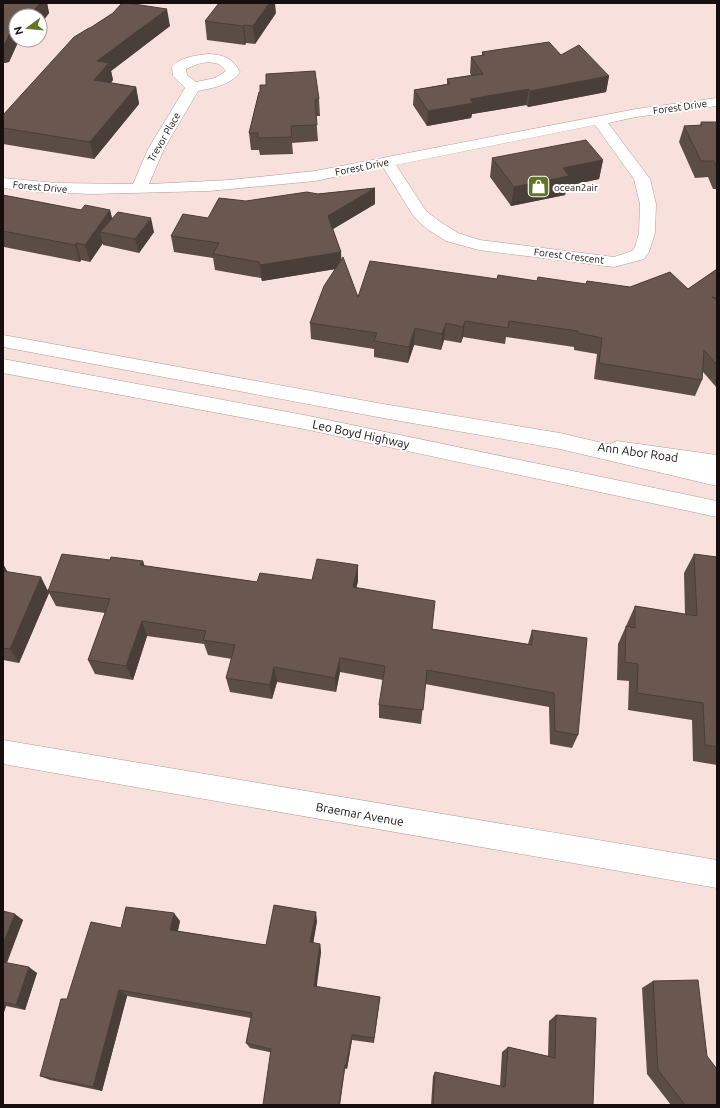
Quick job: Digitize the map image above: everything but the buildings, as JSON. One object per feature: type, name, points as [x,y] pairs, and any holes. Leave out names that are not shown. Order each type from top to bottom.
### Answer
[{"type":"main road","name":"Trevor Place","points":[[139,189],[145,169],[154,152],[194,87]]},
{"type":"main road","name":"Forest Drive","points":[[3,183],[67,190],[139,189],[252,184],[315,176],[677,106],[717,102]]},
{"type":"main road","name":"Forest Crescent","points":[[387,162],[420,214],[433,225],[452,237],[479,245],[587,260],[614,262],[638,255],[643,248],[647,233],[648,204],[642,179],[599,121]]},
{"type":"main road","points":[[3,340],[383,411],[560,442],[717,478]]},
{"type":"main road","name":"Leo Boyd Highway","points":[[3,366],[304,422],[717,509]]},
{"type":"main road","name":"Ann Abor Road","points":[[560,442],[717,463]]},
{"type":"main road","name":"Braemar Avenue","points":[[3,752],[717,874]]},
{"type":"place","name":"ocean2air","points":[[539,187]]}]
